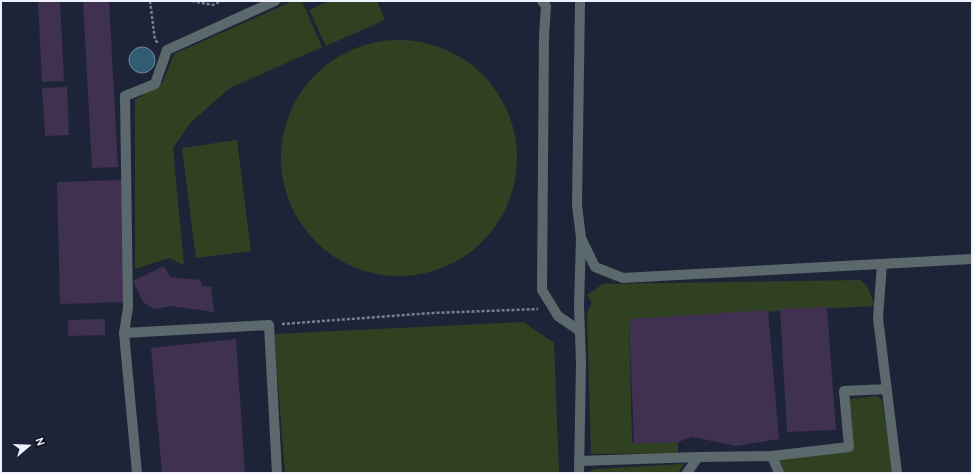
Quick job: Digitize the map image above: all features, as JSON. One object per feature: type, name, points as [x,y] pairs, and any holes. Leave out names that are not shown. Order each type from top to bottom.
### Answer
[{"type":"street","points":[[137,473],[124,333],[128,308],[125,96],[155,84],[167,50],[275,1]]},
{"type":"street","points":[[542,1],[546,6],[544,36],[542,290],[558,316],[580,331]]},
{"type":"street","points":[[579,473],[581,363],[579,306],[581,238],[577,205],[580,1]]},
{"type":"street","points":[[581,238],[595,267],[623,278],[972,259]]},
{"type":"street","points":[[882,264],[878,318],[897,473]]},
{"type":"street","points":[[124,333],[269,325],[277,473]]},
{"type":"street","points":[[579,461],[772,456],[849,447],[844,391],[887,389]]},
{"type":"street","points":[[772,456],[779,473]]},
{"type":"street","points":[[687,473],[698,457]]},
{"type":"path","points":[[150,1],[155,40],[167,50]]},
{"type":"path","points":[[192,1],[213,5],[221,1]]},
{"type":"path","points":[[269,325],[432,313],[553,308]]},
{"type":"green space","points":[[293,1],[302,1],[322,47],[230,88],[190,123],[173,148],[184,265],[169,258],[135,269],[135,100],[163,82],[174,54]]},
{"type":"green space","points":[[329,1],[377,1],[385,20],[326,46],[309,10]]},
{"type":"green space","points":[[399,40],[433,45],[444,49],[474,67],[490,83],[503,103],[512,124],[517,158],[512,192],[508,203],[490,233],[474,249],[454,262],[433,271],[399,276],[365,271],[354,267],[324,249],[308,233],[295,213],[286,192],[281,158],[286,124],[290,113],[308,83],[324,67],[344,54],[365,45]]},
{"type":"green space","points":[[237,140],[251,251],[196,258],[182,148]]},
{"type":"green space","points":[[860,280],[867,286],[875,306],[629,319],[632,443],[678,442],[678,453],[591,454],[587,313],[592,302],[587,295],[603,284]]},
{"type":"green space","points":[[523,322],[554,343],[559,473],[285,473],[274,334]]},
{"type":"green space","points":[[877,396],[882,400],[893,473],[779,473],[772,456],[849,447],[843,400]]},
{"type":"green space","points":[[684,464],[678,473],[584,473],[596,469]]},
{"type":"water","points":[[142,47],[151,51],[155,60],[151,69],[142,73],[133,69],[129,60],[133,51]]},
{"type":"building","points":[[38,1],[60,1],[64,81],[42,82]]},
{"type":"building","points":[[83,1],[109,1],[118,167],[92,168]]},
{"type":"building","points":[[67,87],[69,135],[45,136],[42,88]]},
{"type":"building","points":[[123,180],[126,302],[60,304],[57,182]]},
{"type":"building","points":[[164,266],[170,277],[200,280],[202,286],[211,287],[214,312],[171,306],[154,309],[143,302],[133,281]]},
{"type":"building","points":[[827,307],[836,430],[787,432],[780,309]]},
{"type":"building","points":[[768,310],[779,439],[736,446],[692,437],[678,442],[634,444],[629,319]]},
{"type":"building","points":[[105,319],[105,335],[68,336],[68,320]]},
{"type":"building","points":[[236,339],[245,473],[162,473],[151,348]]}]
